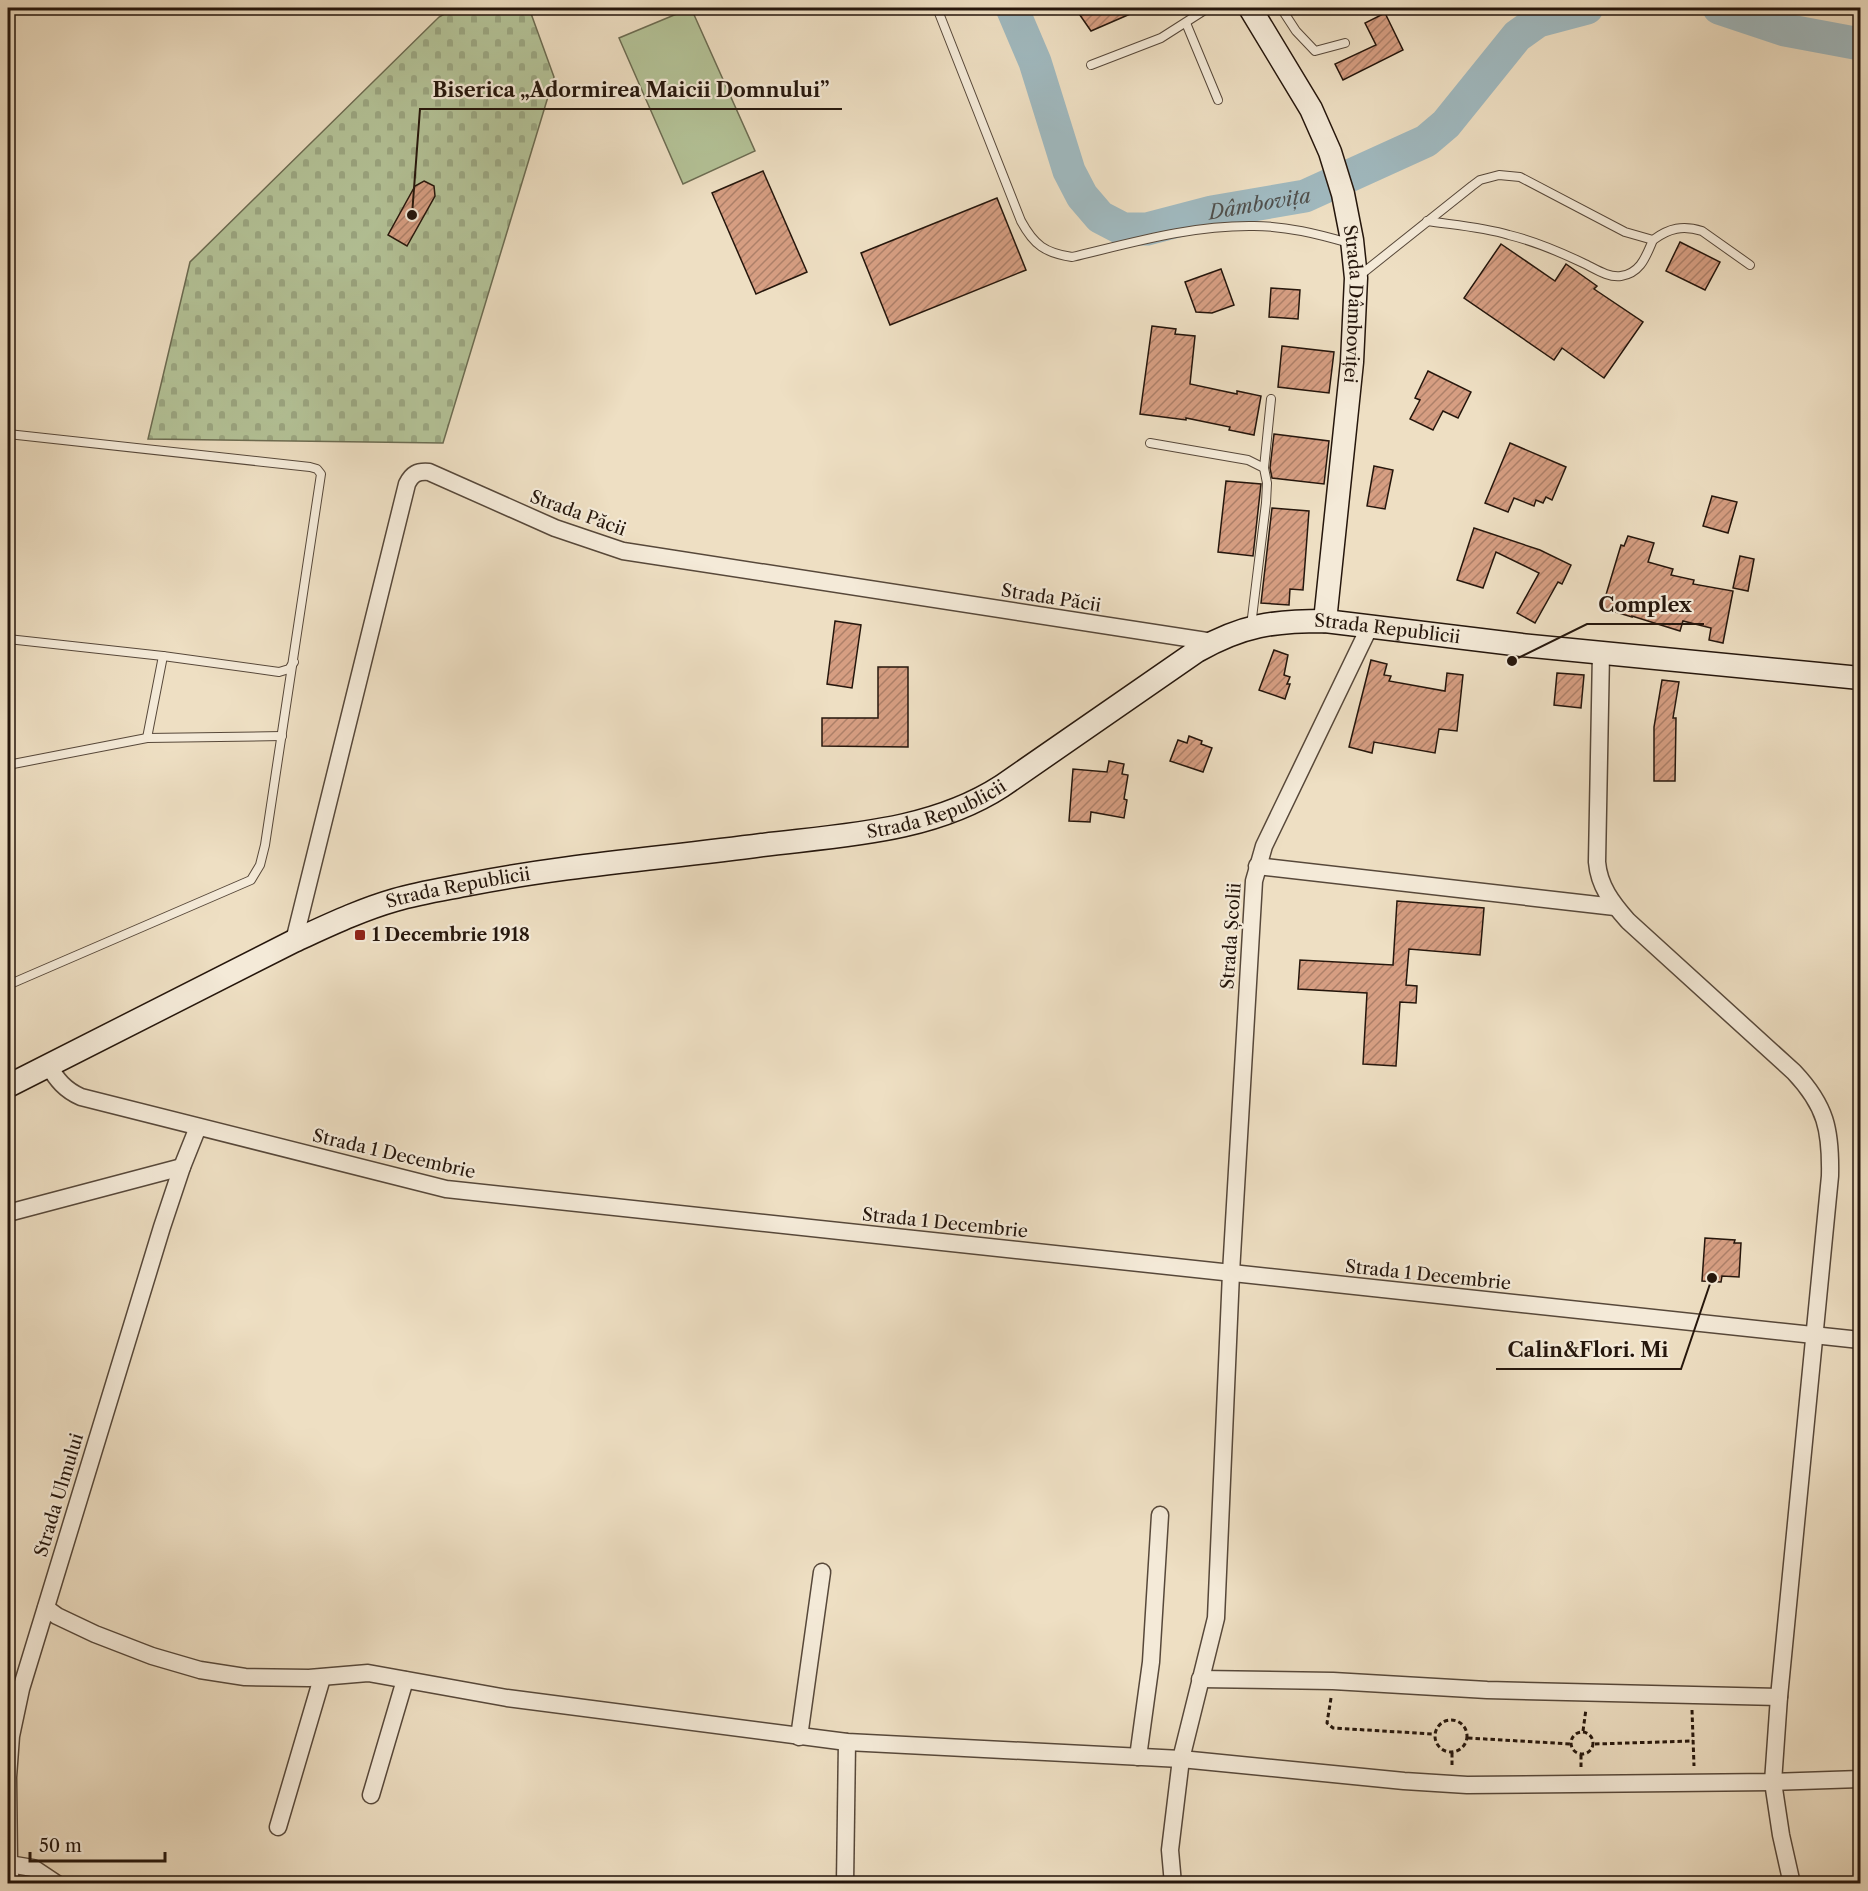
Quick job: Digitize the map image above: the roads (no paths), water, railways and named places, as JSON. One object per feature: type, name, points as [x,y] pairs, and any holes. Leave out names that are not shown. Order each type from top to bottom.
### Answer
[{"type":"main road","name":"Strada Dâmboviței","points":[[1250,8],[1311,109],[1330,152],[1343,194],[1353,242],[1356,278],[1352,362],[1325,621]]},
{"type":"main road","name":"Strada Republicii","points":[[8,1086],[294,941],[395,900],[568,867],[721,851],[880,830],[947,814],[985,797],[1173,667],[1213,642],[1251,627],[1294,621],[1325,621],[1601,653],[1860,678]]},
{"type":"street","name":"Strada Păcii","points":[[294,941],[407,484],[411,477],[421,472],[429,472],[555,528],[623,551],[1213,642]]},
{"type":"street","name":"Strada Școlii","points":[[1173,1884],[1170,1850],[1181,1759],[1216,1618],[1231,1273],[1251,901],[1257,866],[1264,846],[1370,626]]},
{"type":"street","points":[[1601,653],[1597,862],[1603,888],[1615,907],[1628,921],[1809,1088],[1825,1118],[1831,1155],[1779,1697],[1773,1782],[1781,1835],[1792,1884]]},
{"type":"street","points":[[1257,866],[1615,907]]},
{"type":"street","name":"Strada 1 Decembrie","points":[[48,1065],[60,1084],[72,1093],[446,1189],[1860,1340]]},
{"type":"street","name":"Strada Ulmului","points":[[10,1884],[8,1778],[11,1736],[21,1689],[148,1273],[182,1167],[198,1127]]},
{"type":"street","points":[[8,1214],[182,1167]]},
{"type":"street","points":[[1138,1757],[1151,1662],[1160,1515]]},
{"type":"street","points":[[799,1737],[822,1572]]},
{"type":"street","points":[[46,1608],[57,1616],[95,1634],[152,1656],[200,1670],[245,1677],[322,1678],[368,1673],[507,1698],[847,1742],[1181,1759],[1467,1785],[1860,1779]]},
{"type":"street","points":[[278,1827],[322,1678]]},
{"type":"street","points":[[371,1795],[405,1680]]},
{"type":"street","points":[[1200,1680],[1333,1681],[1486,1690],[1779,1697]]},
{"type":"street","points":[[845,1884],[847,1742]]},
{"type":"street","points":[[9,1864],[33,1868],[57,1884]]},
{"type":"lane","points":[[937,8],[1020,221],[1037,245],[1052,254],[1071,258],[1186,230],[1254,226],[1304,231],[1353,242]]},
{"type":"lane","points":[[1091,65],[1161,38],[1208,8]]},
{"type":"lane","points":[[1281,8],[1296,31],[1315,51],[1346,43]]},
{"type":"lane","points":[[1186,23],[1218,100]]},
{"type":"lane","points":[[1356,278],[1480,180],[1499,175],[1520,177],[1625,232],[1653,240]]},
{"type":"lane","points":[[1427,221],[1510,235],[1617,277],[1630,274],[1637,269],[1653,240],[1671,229],[1702,231],[1750,265]]},
{"type":"lane","points":[[1251,627],[1266,503],[1267,483],[1264,468],[1271,399]]},
{"type":"lane","points":[[8,434],[317,469],[321,474],[265,845],[260,865],[251,880],[8,985]]},
{"type":"lane","points":[[1150,444],[1248,460],[1264,468]]},
{"type":"lane","points":[[8,639],[163,656],[279,672],[289,669],[294,661]]},
{"type":"lane","points":[[147,738],[163,656]]},
{"type":"lane","points":[[8,765],[147,738],[282,736]]},
{"type":"waterway","name":"Dâmbovița","points":[[1012,8],[1035,62],[1069,171],[1082,196],[1100,217],[1123,229],[1147,229],[1212,212],[1305,196],[1426,141],[1446,124],[1517,36],[1538,21],[1587,8]]},
{"type":"waterway","name":"Dâmbovița","points":[[1719,8],[1785,30],[1860,44]]},
{"type":"place","name":"Biserica „Adormirea Maicii Domnului”","points":[[412,215]]},
{"type":"place","name":"Complex","points":[[1512,661]]},
{"type":"place","name":"1 Decembrie 1918","points":[[360,935]]},
{"type":"place","name":"Calin&Flori. Mi","points":[[1712,1278]]}]
